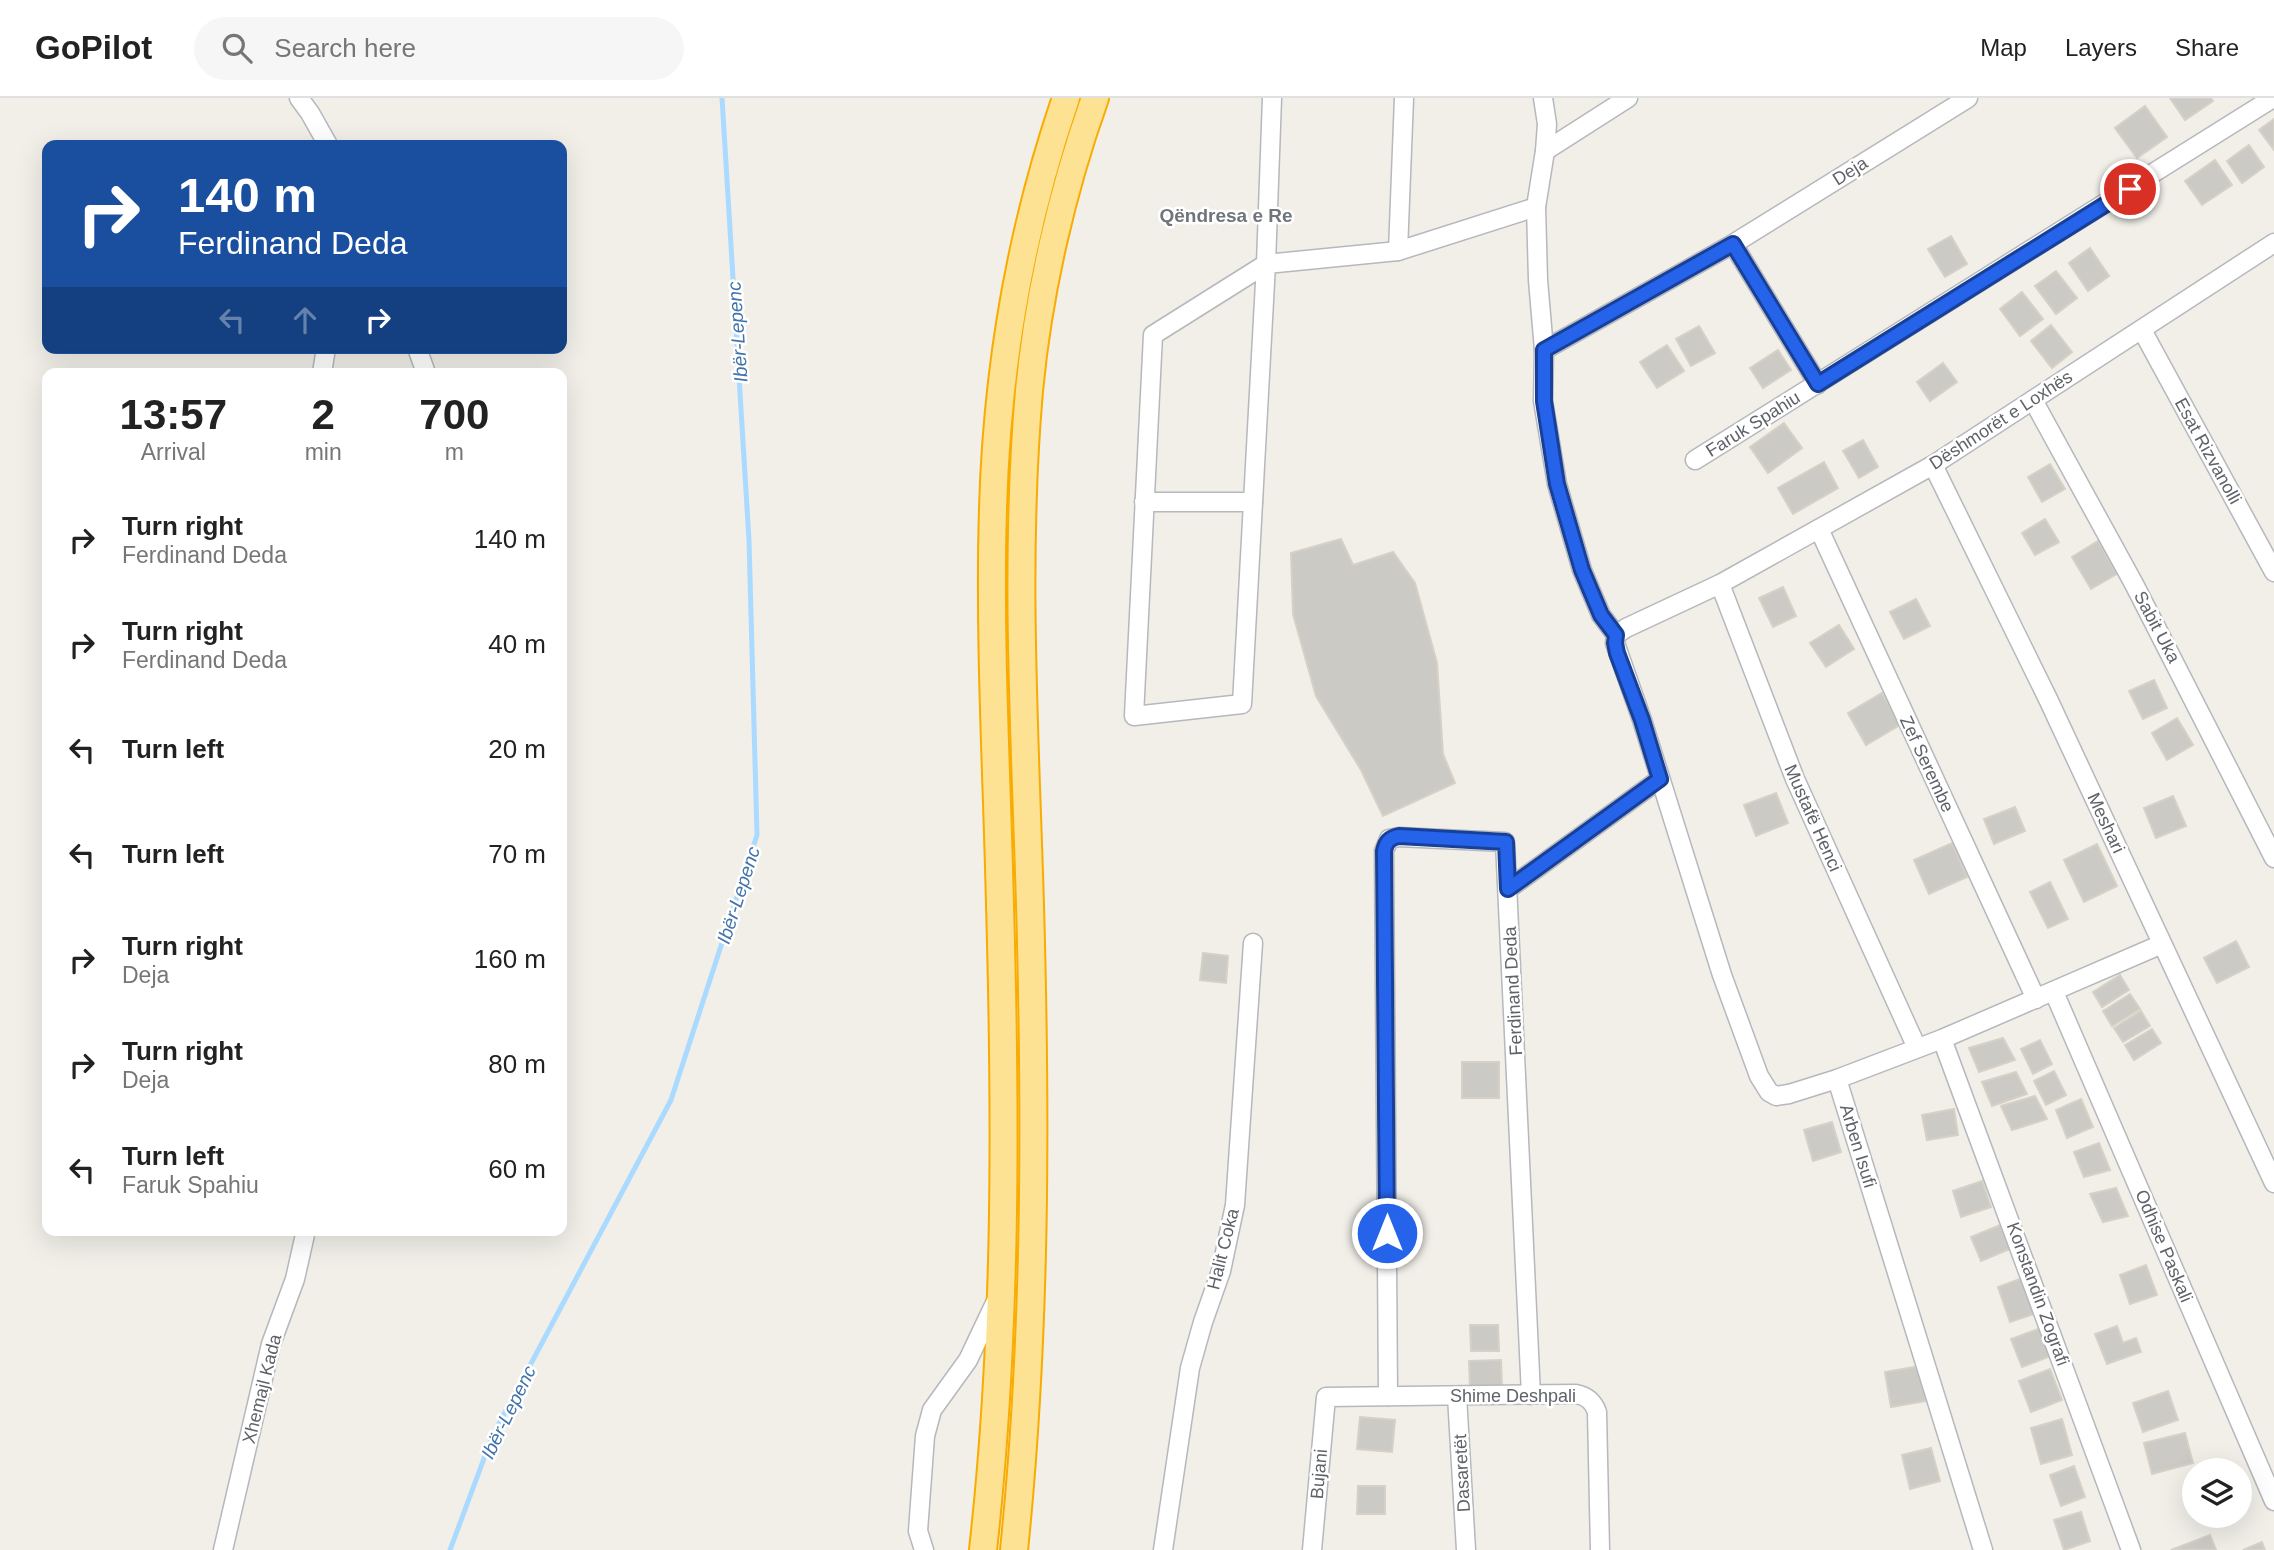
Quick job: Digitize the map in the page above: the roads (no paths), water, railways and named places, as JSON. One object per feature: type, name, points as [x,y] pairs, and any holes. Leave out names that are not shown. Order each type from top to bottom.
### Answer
[{"type":"highway","points":[[983,1550],[996,1387],[1003,1098],[993,642],[993,506],[1003,383],[1019,276],[1038,190],[1066,98]]},
{"type":"highway","points":[[1014,1550],[1027,1389],[1033,1237],[1030,921],[1022,562],[1029,389],[1046,276],[1070,175],[1095,98]]},
{"type":"street","points":[[299,98],[325,140]]},
{"type":"street","points":[[1272,98],[1266,264],[1242,704],[1134,716],[1153,335],[1266,264],[1398,251],[1536,207]]},
{"type":"street","points":[[1398,251],[1404,98]]},
{"type":"street","points":[[1544,98],[1547,124],[1536,207],[1538,280],[1544,350],[1544,401],[1557,484],[1582,570],[1601,615],[1616,635],[1617,653],[1642,720],[1722,975],[1769,1092],[1776,1096],[1789,1094],[1837,1079],[1942,1039],[2162,944]]},
{"type":"street","points":[[1545,151],[1628,98]]},
{"type":"street","name":"Deja","points":[[1544,350],[1733,244],[1968,98]]},
{"type":"street","name":"Faruk Spahiu","points":[[1695,460],[2273,98]]},
{"type":"street","points":[[1733,244],[1818,384]]},
{"type":"street","name":"Dëshmorët e Loxhës","points":[[1616,635],[1720,584],[1933,465],[2141,330],[2272,250]]},
{"type":"street","name":"Esat Rizvanolli","points":[[2141,330],[2274,572]]},
{"type":"street","name":"Sabit Uka","points":[[2033,400],[2158,628],[2274,858]]},
{"type":"street","name":"Meshari","points":[[1933,465],[2048,699],[2274,1183]]},
{"type":"street","points":[[1144,502],[1253,502]]},
{"type":"street","name":"Zef Serembe","points":[[1819,529],[2036,999]]},
{"type":"street","name":"Mustafë Henci","points":[[1720,584],[1795,779],[1917,1048]]},
{"type":"street","points":[[1508,889],[1660,779]]},
{"type":"street","name":"Ferdinand Deda","points":[[1388,1396],[1384,851],[1389,839],[1399,836],[1506,842],[1531,1395]]},
{"type":"street","name":"Halit Coka","points":[[1163,1550],[1191,1368],[1203,1322],[1221,1271],[1235,1205],[1253,943]]},
{"type":"street","name":"Odhise Paskali","points":[[2054,992],[2274,1501]]},
{"type":"street","name":"Konstandin Zografi","points":[[1942,1039],[2131,1550]]},
{"type":"street","name":"Arben Isufi","points":[[1837,1079],[1983,1550]]},
{"type":"street","name":"Xhemajl Kada","points":[[223,1550],[271,1344],[295,1279],[305,1236]]},
{"type":"street","points":[[924,1550],[918,1531],[925,1436],[932,1410],[968,1360],[1000,1293]]},
{"type":"street","name":"Shime Deshpali","points":[[1326,1397],[1584,1395],[1597,1412],[1600,1550]]},
{"type":"street","name":"Dasaretët","points":[[1457,1396],[1466,1550]]},
{"type":"street","name":"Bujani","points":[[1312,1550],[1326,1397]]},
{"type":"waterway","name":"Ibër-Lepenc","points":[[450,1550],[492,1437],[671,1100],[757,835],[749,540],[722,98]]},
{"type":"district","name":"Qëndresa e Re","points":[[1226,215]]}]
